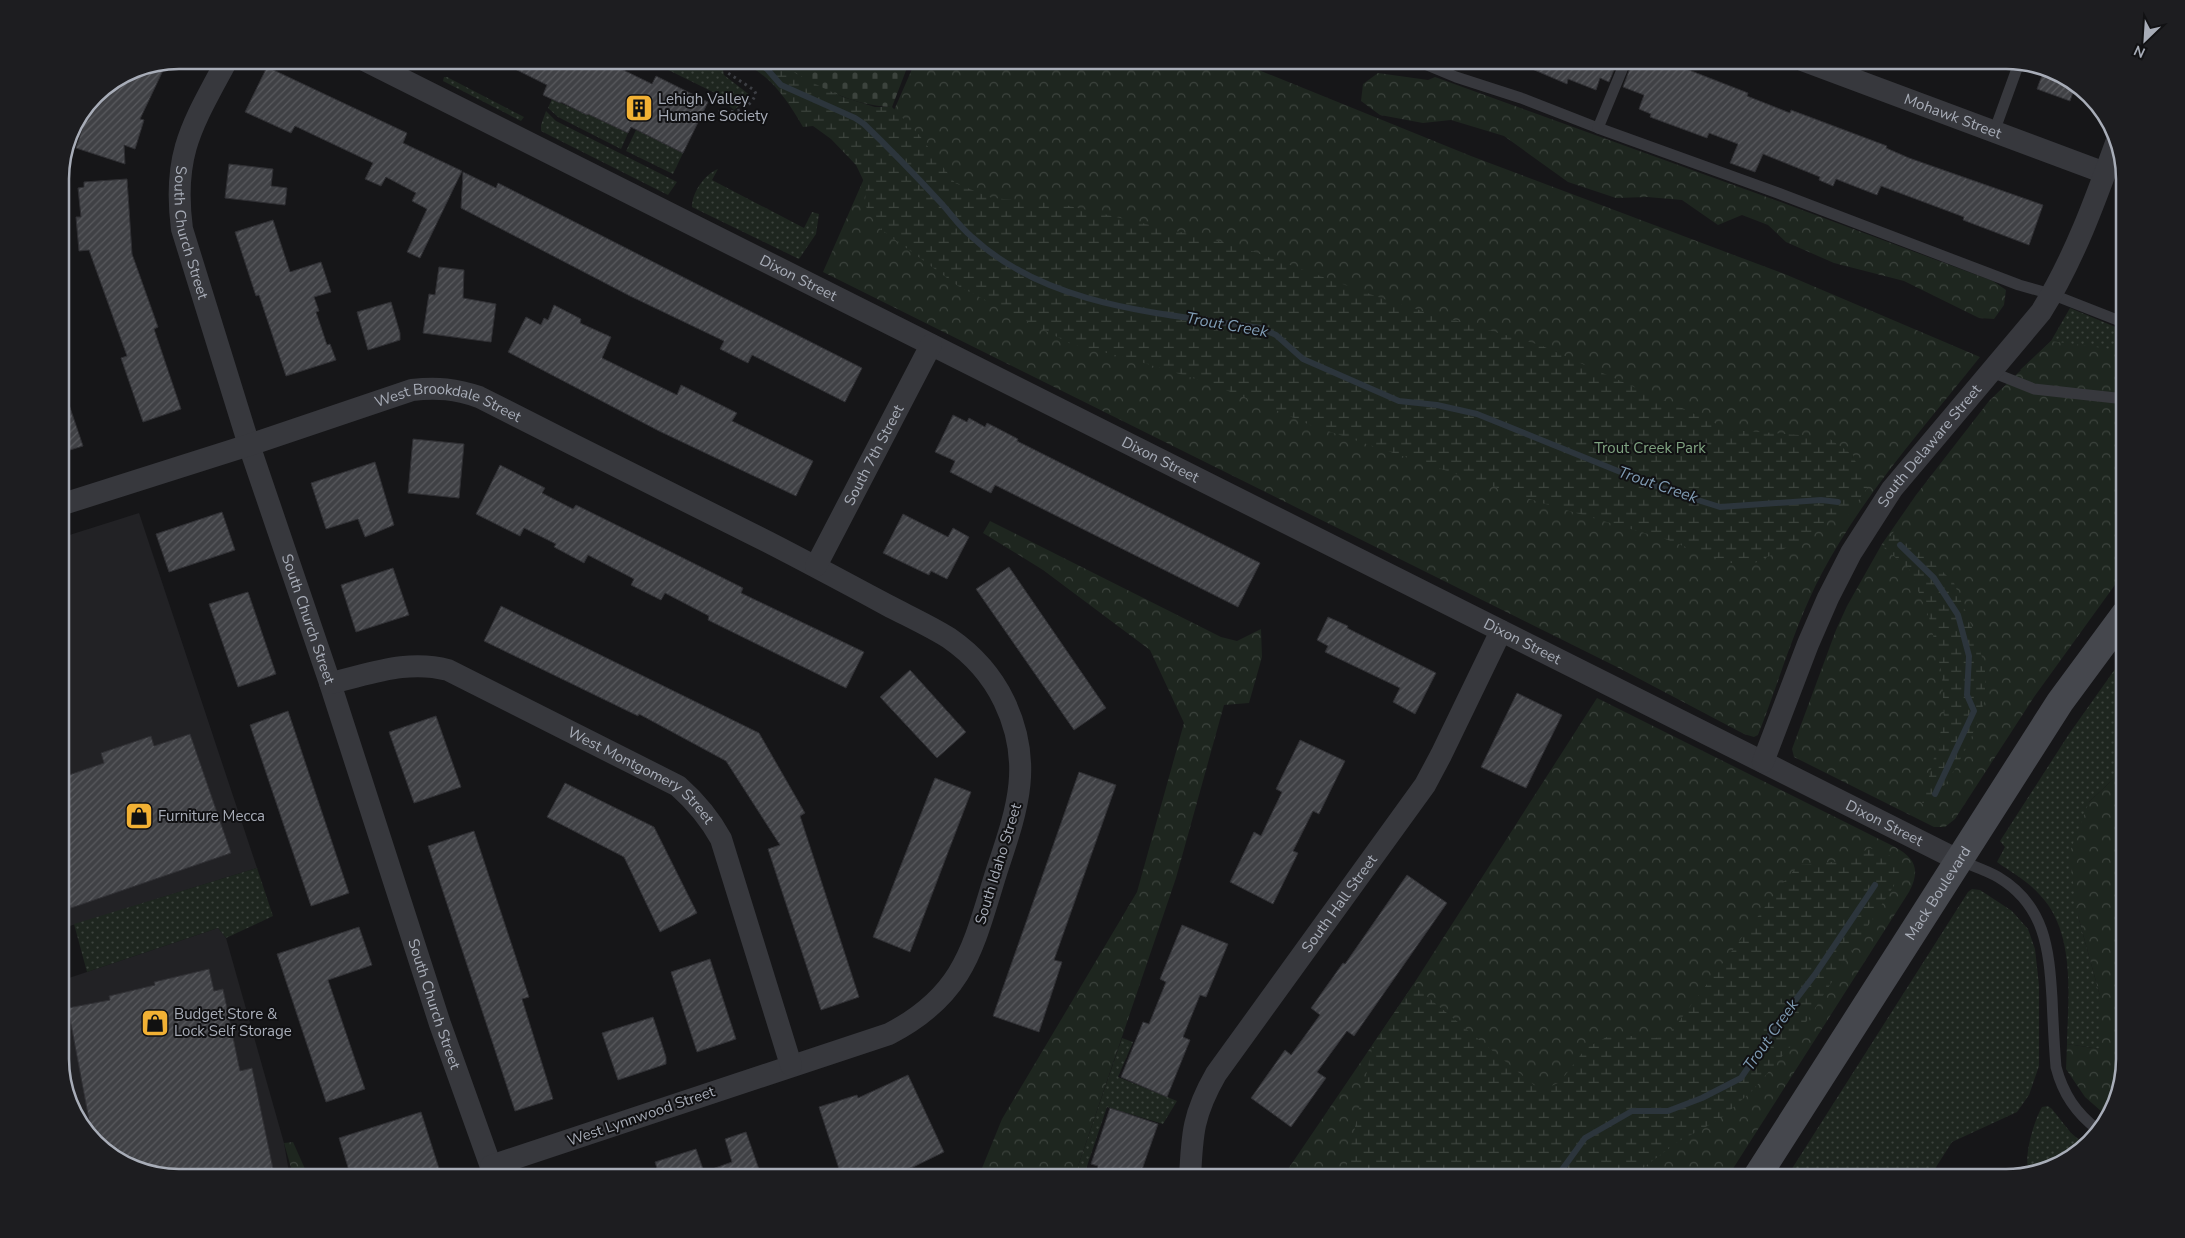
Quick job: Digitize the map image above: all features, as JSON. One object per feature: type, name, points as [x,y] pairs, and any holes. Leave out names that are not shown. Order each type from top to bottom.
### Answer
[{"type":"main road","name":"Mack Boulevard","points":[[1762,1169],[2060,702],[2116,626]]},
{"type":"street","name":"South Church Street","points":[[222,69],[186,140],[180,170],[178,200],[182,229],[249,445],[330,683],[440,1024],[492,1169]]},
{"type":"street","name":"Dixon Street","points":[[382,69],[1958,860]]},
{"type":"street","name":"Mohawk Street","points":[[1847,69],[1994,132],[2105,173]]},
{"type":"street","name":"South Delaware Street","points":[[1763,762],[1808,644],[1828,598],[1852,553],[1892,489],[1990,371],[2014,345],[2052,294],[2072,256],[2113,151]]},
{"type":"street","name":"South 7th Street","points":[[816,566],[931,344]]},
{"type":"street","name":"West Brookdale Street","points":[[69,502],[249,445],[412,390],[436,387],[460,390],[479,397],[816,566]]},
{"type":"street","name":"South Idaho Street","points":[[791,1065],[889,1034],[923,1014],[952,985],[965,963],[976,938],[1016,811],[1020,783],[1020,754],[1011,718],[1004,701],[989,677],[970,656],[948,638],[816,566]]},
{"type":"street","name":"South Hall Street","points":[[1191,1169],[1193,1128],[1207,1090],[1216,1074],[1425,785],[1501,630]]},
{"type":"street","name":"West Montgomery Street","points":[[330,683],[409,665],[428,665],[448,670],[678,786],[696,802],[711,821],[721,839],[791,1065]]},
{"type":"street","name":"West Lynnwood Street","points":[[501,1169],[791,1065]]},
{"type":"lane","points":[[1437,69],[1778,192],[2019,285],[2052,294],[2116,319]]},
{"type":"lane","points":[[1598,128],[1622,69]]},
{"type":"lane","points":[[1994,132],[2016,70]]},
{"type":"lane","points":[[1990,371],[2034,389],[2116,398]]},
{"type":"lane","points":[[1958,860],[1998,878],[2019,894],[2033,912],[2043,932],[2049,954],[2056,1067],[2060,1083],[2070,1103],[2094,1127]]},
{"type":"path","points":[[718,112],[736,112],[753,100],[756,94],[754,90],[728,73],[727,69]]},
{"type":"shaded area","points":[[139,513],[257,868],[69,926],[69,535]]},
{"type":"shaded area","name":"Budget Store & Lock Self Storage","points":[[218,928],[226,938],[284,1143],[288,1169],[164,1168],[150,1166],[137,1161],[112,1147],[87,1120],[80,1108],[71,1081],[69,1066],[69,978]]},
{"type":"green space","points":[[666,69],[723,69],[724,75],[751,96],[734,110],[715,93]]},
{"type":"green space","points":[[754,69],[789,69],[843,97],[875,107],[892,107],[920,136],[955,183],[992,198],[1061,204],[1235,245],[1392,302],[1540,345],[1730,430],[1827,437],[1853,455],[1864,484],[1868,487],[1847,516],[1837,515],[1796,543],[1755,563],[1728,563],[1665,539],[1542,503],[1310,425],[1260,403],[1199,380],[1131,359],[1071,344],[958,286],[879,228],[865,205],[866,186],[856,165],[831,139],[813,126],[803,127],[783,96],[767,78]]},
{"type":"green space","points":[[788,69],[907,69],[892,107],[860,102],[815,84]]},
{"type":"green space","name":"Trout Creek Park","points":[[912,69],[1256,69],[1471,156],[1787,275],[1980,357],[1896,461],[1839,544],[1812,592],[1758,735],[1754,737],[1744,734],[1617,667],[823,272]]},
{"type":"green space","points":[[1378,73],[1428,80],[1435,77],[1775,200],[1993,281],[2006,290],[2004,305],[1994,319],[1979,318],[1904,281],[1834,263],[1786,242],[1768,225],[1742,215],[1718,225],[1682,200],[1647,197],[1616,198],[1568,182],[1504,136],[1451,120],[1423,123],[1380,115],[1361,101],[1363,84]]},
{"type":"green space","points":[[444,77],[524,117],[521,121],[443,81]]},
{"type":"green space","points":[[552,99],[628,133],[621,149],[558,117],[548,108]]},
{"type":"green space","points":[[546,111],[556,121],[677,182],[668,195],[541,131]]},
{"type":"green space","points":[[636,130],[683,153],[673,174],[626,151]]},
{"type":"green space","points":[[718,169],[712,180],[804,228],[812,212],[819,214],[816,234],[799,259],[692,207],[694,195],[700,184],[708,175]]},
{"type":"green space","points":[[2070,308],[2116,327],[2116,386],[2020,370],[2051,341]]},
{"type":"green space","points":[[2051,341],[2116,350],[2116,583],[2034,697],[1955,819],[1945,827],[1934,827],[1794,757],[1792,749],[1836,630],[1847,606],[1882,544],[1916,495],[1989,401]]},
{"type":"green space","points":[[990,521],[1221,637],[1237,641],[1261,629],[1262,657],[1249,703],[1224,705],[1176,878],[1077,1169],[982,1169],[1002,1119],[1137,892],[1184,723],[1150,650],[1043,570],[983,533]]},
{"type":"green space","points":[[1895,530],[1917,546],[1954,583],[1985,666],[1985,700],[1970,741],[1938,795],[1922,804],[1944,719],[1942,675],[1929,617],[1909,569],[1883,547]]},
{"type":"green space","points":[[2116,668],[2116,776],[2089,802],[2078,916],[2100,996],[2100,1049],[2067,1044],[2067,966],[2065,946],[2060,928],[2052,910],[2036,890],[1997,862],[2005,847],[2000,841],[2069,734]]},
{"type":"green space","points":[[1597,698],[1895,847],[1902,851],[1914,865],[1915,877],[1909,892],[1733,1169],[1288,1169],[1413,985]]},
{"type":"green space","points":[[2116,776],[2116,1059],[2113,1088],[2103,1112],[2085,1097],[2066,1069],[2067,1044],[2100,1049],[2100,996],[2078,916],[2069,854],[2089,802]]},
{"type":"green space","points":[[1870,848],[1898,859],[1904,870],[1790,1047],[1753,1090],[1719,1120],[1679,1141],[1641,1169],[1346,1169],[1373,1044],[1413,985],[1534,1085],[1547,1088],[1560,1082],[1586,1048],[1607,1037],[1635,1036],[1656,1038],[1671,1032],[1786,879],[1799,865],[1844,861]]},
{"type":"green space","points":[[257,868],[273,916],[226,938],[218,928],[87,972],[74,924]]},
{"type":"green space","points":[[1972,889],[1980,890],[2012,911],[2028,929],[2035,949],[2039,985],[2039,1066],[2029,1095],[2017,1112],[1952,1142],[1935,1169],[1792,1169],[1968,892]]},
{"type":"green space","points":[[1122,1038],[1133,1042],[1118,1077],[1177,1101],[1163,1124],[1107,1107],[1086,1169],[1077,1169]]},
{"type":"green space","points":[[2048,1106],[2052,1109],[2071,1133],[2080,1141],[2061,1155],[2028,1167],[2028,1149],[2042,1107]]},
{"type":"green space","points":[[293,1142],[305,1169],[291,1169],[284,1143]]},
{"type":"building","points":[[266,69],[271,69],[407,133],[403,143],[462,171],[420,258],[407,252],[427,209],[412,201],[416,193],[386,177],[381,186],[365,179],[373,163],[295,126],[291,133],[245,112]]},
{"type":"building","name":"Lehigh Valley Humane Society","points":[[515,69],[621,69],[652,84],[656,76],[708,102],[683,153],[631,127],[628,133],[543,95],[547,85]]},
{"type":"building","points":[[1532,69],[1614,69],[1609,82],[1600,78],[1596,90],[1568,79],[1567,84]]},
{"type":"building","points":[[1630,69],[1686,69],[1748,93],[1747,96],[1790,113],[1791,110],[1887,146],[1886,148],[1909,158],[2043,205],[2029,245],[1963,220],[1964,217],[1881,186],[1877,195],[1836,179],[1833,186],[1819,180],[1820,177],[1763,154],[1755,172],[1730,163],[1738,144],[1709,133],[1707,138],[1650,117],[1651,114],[1639,109],[1644,95],[1623,87]]},
{"type":"building","points":[[163,70],[140,119],[144,120],[135,149],[124,145],[125,164],[76,148],[85,122],[101,102],[124,83],[150,72]]},
{"type":"building","points":[[2042,75],[2061,83],[2073,91],[2070,101],[2037,89]]},
{"type":"building","points":[[229,164],[273,169],[271,186],[287,188],[285,205],[225,198]]},
{"type":"building","points":[[463,172],[496,188],[498,183],[862,368],[845,402],[752,355],[748,363],[720,349],[724,341],[630,296],[461,208]]},
{"type":"building","points":[[127,179],[132,254],[158,327],[154,329],[181,409],[143,422],[121,358],[127,356],[89,250],[79,251],[76,217],[81,217],[78,188],[84,187],[84,182]]},
{"type":"building","points":[[273,220],[290,272],[321,262],[331,292],[314,297],[319,311],[316,312],[327,345],[330,344],[336,360],[286,376],[259,295],[256,296],[235,232]]},
{"type":"building","points":[[439,267],[464,270],[463,298],[496,304],[491,342],[423,333],[429,294],[435,295]]},
{"type":"building","points":[[391,302],[400,333],[400,340],[368,350],[357,312]]},
{"type":"building","points":[[554,305],[581,319],[580,323],[611,337],[602,358],[677,395],[681,385],[737,413],[732,421],[813,461],[796,496],[659,431],[508,352],[526,317],[541,325],[544,318],[548,320]]},
{"type":"building","points":[[69,405],[83,446],[69,450]]},
{"type":"building","points":[[953,415],[967,422],[969,418],[985,427],[987,423],[1018,439],[1017,441],[1260,563],[1238,607],[995,485],[991,493],[950,472],[955,461],[935,452]]},
{"type":"building","points":[[413,439],[464,444],[459,498],[408,493]]},
{"type":"building","points":[[375,462],[394,525],[365,537],[358,519],[326,529],[311,483]]},
{"type":"building","points":[[500,465],[545,488],[542,493],[573,509],[576,505],[743,588],[741,593],[864,652],[846,688],[708,620],[709,616],[665,593],[661,600],[631,585],[634,579],[588,555],[584,563],[554,547],[556,544],[524,528],[520,536],[476,514]]},
{"type":"building","points":[[222,512],[235,550],[169,572],[156,534]]},
{"type":"building","points":[[903,514],[948,537],[953,528],[969,537],[947,579],[931,571],[929,575],[883,553]]},
{"type":"building","points":[[1009,567],[1106,708],[1074,730],[976,589]]},
{"type":"building","points":[[393,568],[409,615],[356,632],[341,585]]},
{"type":"building","points":[[248,592],[276,674],[238,687],[209,604]]},
{"type":"building","points":[[501,606],[759,733],[805,813],[800,816],[859,997],[821,1010],[768,849],[780,845],[726,761],[639,714],[638,716],[484,641]]},
{"type":"building","points":[[1328,617],[1436,673],[1415,714],[1393,702],[1400,688],[1325,652],[1328,646],[1317,640]]},
{"type":"building","points":[[910,670],[966,732],[937,758],[880,697]]},
{"type":"building","points":[[1517,693],[1562,715],[1526,788],[1481,767]]},
{"type":"building","points":[[288,711],[349,893],[311,906],[250,725]]},
{"type":"building","points":[[436,716],[461,787],[414,803],[389,732]]},
{"type":"building","name":"Furniture Mecca","points":[[190,734],[231,853],[71,908],[69,902],[69,775],[104,763],[101,753],[151,736],[154,746]]},
{"type":"building","points":[[1300,740],[1345,761],[1319,814],[1313,811],[1293,851],[1298,853],[1273,904],[1230,882],[1254,832],[1261,836],[1282,792],[1276,789]]},
{"type":"building","points":[[1079,772],[1116,785],[1054,960],[1062,962],[1039,1032],[993,1016]]},
{"type":"building","points":[[935,778],[971,792],[910,952],[873,937]]},
{"type":"building","points":[[565,783],[654,827],[697,913],[660,932],[624,857],[547,817]]},
{"type":"building","points":[[474,831],[529,997],[522,999],[553,1099],[515,1111],[428,846]]},
{"type":"building","points":[[1407,875],[1447,903],[1354,1036],[1347,1031],[1317,1072],[1326,1078],[1291,1127],[1251,1098],[1285,1050],[1291,1055],[1320,1015],[1311,1008],[1343,963],[1345,964]]},
{"type":"building","points":[[1182,925],[1228,944],[1206,997],[1200,995],[1183,1037],[1190,1040],[1167,1097],[1121,1077],[1143,1022],[1149,1024],[1166,982],[1160,979]]},
{"type":"building","points":[[359,927],[372,965],[328,980],[365,1089],[326,1102],[277,954]]},
{"type":"building","points":[[710,959],[736,1039],[697,1052],[671,972]]},
{"type":"building","name":"Budget Store & Lock Self Storage","points":[[209,969],[214,991],[223,989],[240,1071],[252,1068],[273,1169],[179,1169],[150,1166],[124,1155],[112,1147],[90,1124],[69,1008],[110,1000],[109,996],[155,985],[154,982]]},
{"type":"building","points":[[653,1017],[666,1057],[666,1064],[618,1080],[602,1033]]},
{"type":"building","points":[[908,1075],[944,1152],[907,1169],[839,1169],[819,1107],[857,1095],[858,1098]]},
{"type":"building","points":[[1110,1108],[1158,1124],[1142,1169],[1097,1169],[1098,1166],[1091,1164]]},
{"type":"building","points":[[421,1112],[439,1169],[349,1169],[339,1138]]},
{"type":"building","points":[[746,1132],[759,1169],[712,1169],[732,1162],[725,1139]]},
{"type":"building","points":[[696,1149],[703,1169],[657,1169],[655,1162]]},
{"type":"waterway","name":"Trout Creek","points":[[767,69],[781,85],[855,118],[864,124],[968,233],[1002,261],[1036,279],[1071,293],[1108,304],[1261,328],[1276,335],[1303,359],[1399,401],[1437,405],[1477,414],[1672,492],[1720,507],[1821,500],[1838,502]]},
{"type":"waterway","name":"Trout Creek","points":[[1900,545],[1934,578],[1958,615],[1969,656],[1967,695],[1974,711],[1935,794]]},
{"type":"waterway","name":"Trout Creek","points":[[1563,1169],[1585,1138],[1632,1111],[1668,1111],[1702,1098],[1741,1078],[1781,1019],[1816,973],[1875,885]]},
{"type":"place","name":"Lehigh Valley Humane Society","points":[[639,108]]},
{"type":"place","name":"Furniture Mecca","points":[[139,816]]},
{"type":"place","name":"Budget Store & Lock Self Storage","points":[[155,1023]]}]
